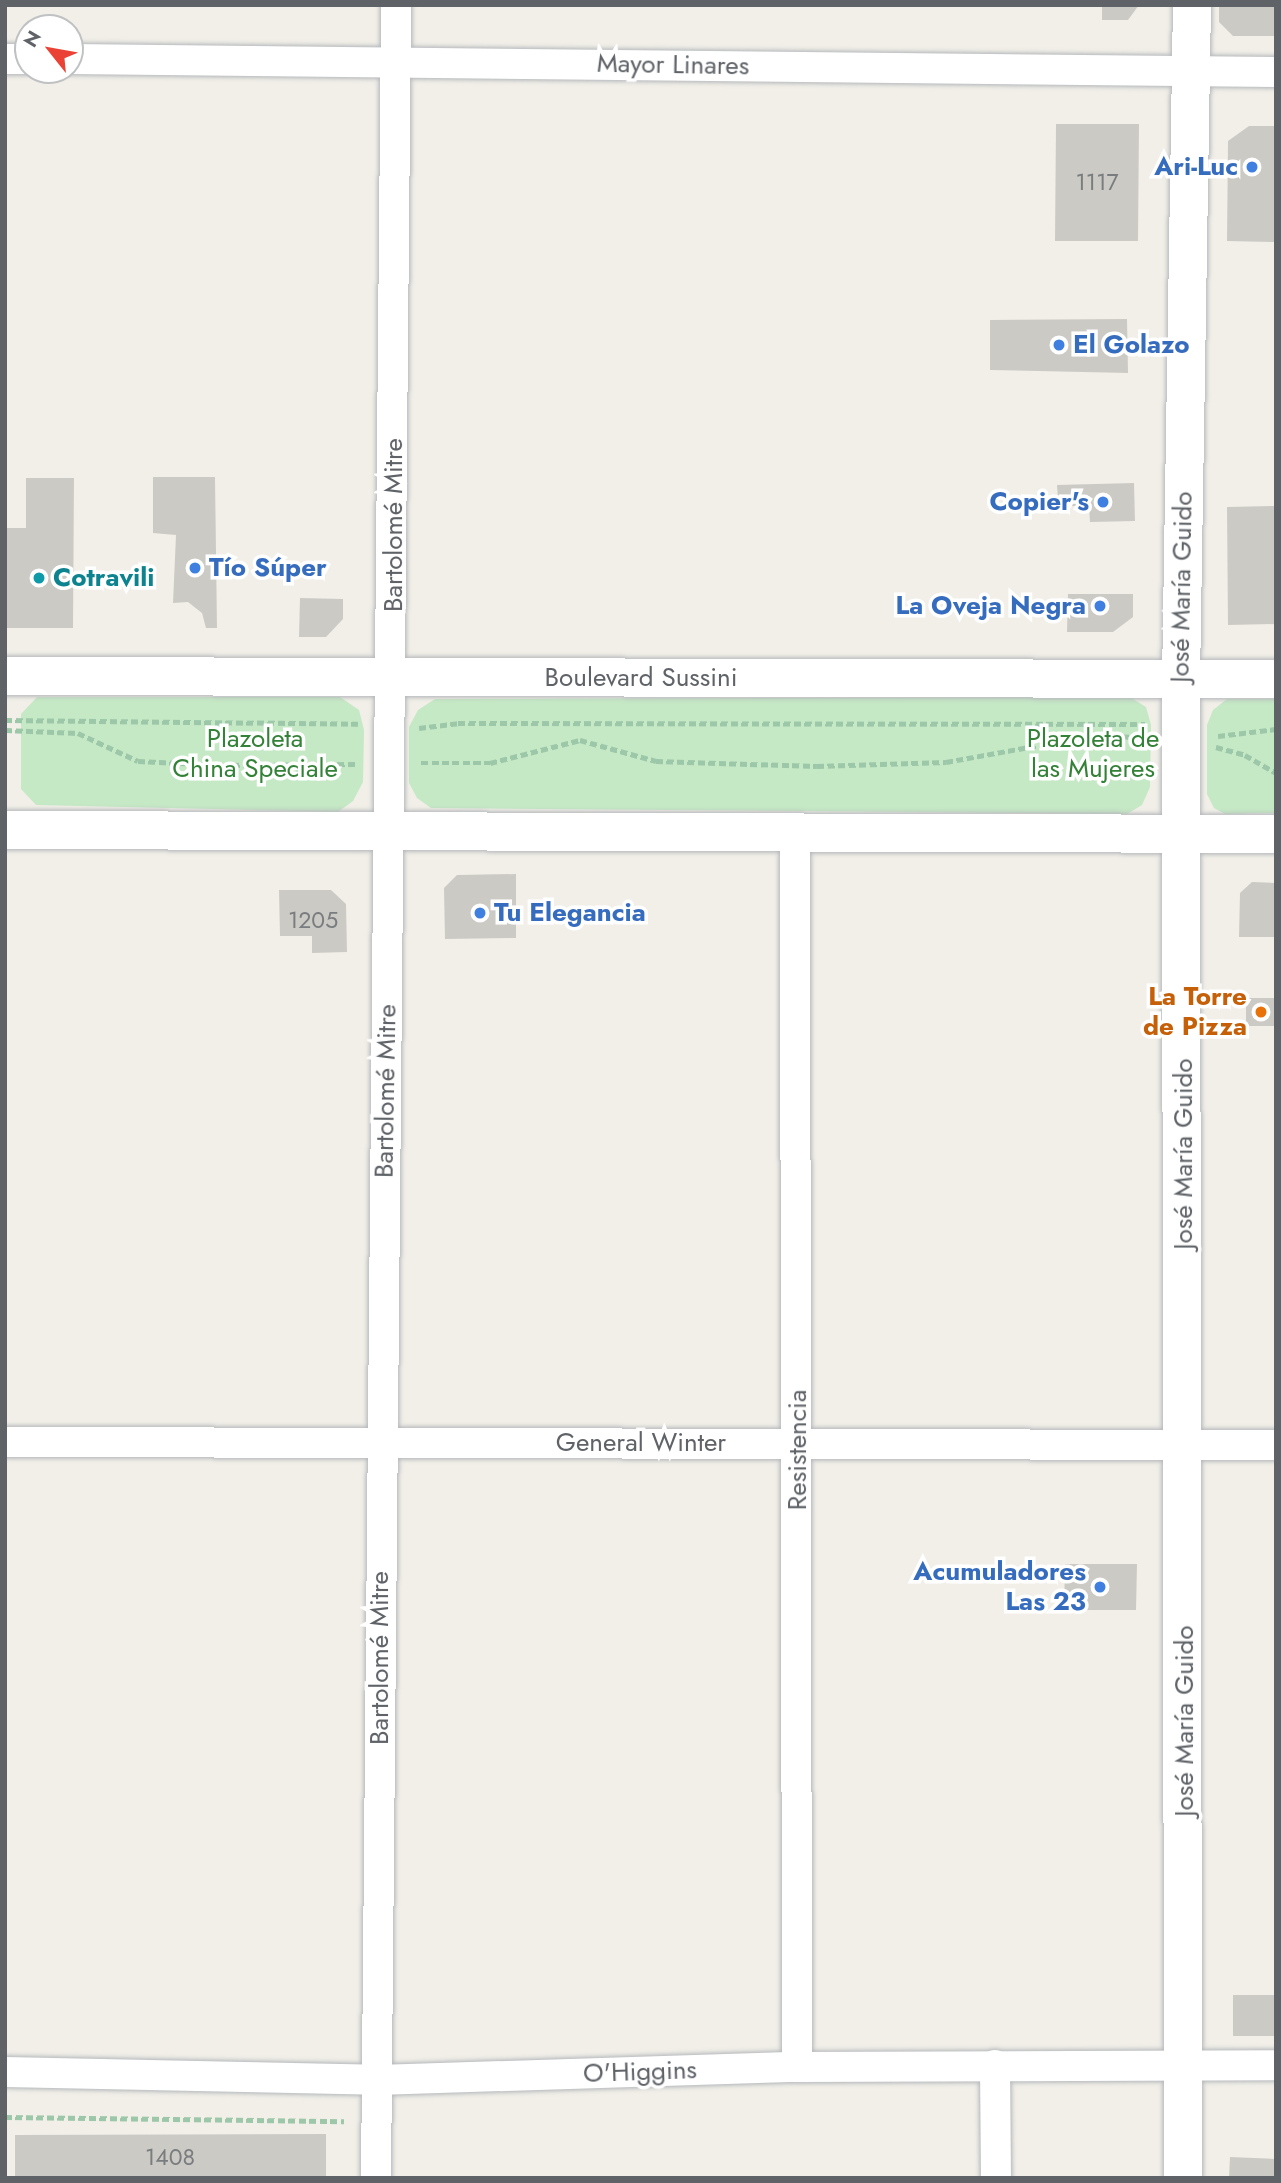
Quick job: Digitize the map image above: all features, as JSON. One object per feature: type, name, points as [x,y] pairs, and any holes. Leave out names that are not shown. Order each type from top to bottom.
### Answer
[{"type":"main road","name":"José María Guido","points":[[1183,2178],[1185,1444],[1181,680],[1192,5]]},
{"type":"main road","name":"Boulevard Sussini","points":[[5,676],[1276,679]]},
{"type":"main road","points":[[5,830],[1276,834]]},
{"type":"street","name":"Bartolomé Mitre","points":[[376,2178],[392,677],[396,5]]},
{"type":"street","name":"Mayor Linares","points":[[84,59],[1276,72]]},
{"type":"street","name":"Resistencia","points":[[795,833],[797,2067]]},
{"type":"street","name":"General Winter","points":[[5,1441],[1276,1445]]},
{"type":"street","points":[[995,2065],[996,2178]]},
{"type":"street","name":"O'Higgins","points":[[5,2072],[377,2080],[797,2067],[1276,2065]]},
{"type":"path","points":[[5,720],[391,726],[1142,723],[1181,738],[1245,755],[1276,773]]},
{"type":"path","points":[[5,730],[78,733],[138,761],[222,765],[490,763],[580,740],[656,761],[817,766],[946,762],[1090,736],[1181,738],[1276,729]]},
{"type":"path","points":[[5,2117],[377,2121]]},
{"type":"green space","name":"Plazoleta China Speciale","points":[[37,697],[340,697],[359,710],[364,730],[363,782],[353,801],[338,812],[36,805],[21,789],[21,714]]},
{"type":"green space","name":"Plazoleta de las Mujeres","points":[[1130,697],[1146,707],[1151,725],[1150,787],[1142,805],[1127,814],[431,808],[417,798],[409,783],[409,727],[418,710],[435,699]]},
{"type":"green space","points":[[1227,699],[1276,699],[1276,813],[1225,814],[1214,808],[1207,794],[1207,725],[1213,710]]},
{"type":"building","points":[[1102,5],[1139,5],[1128,20],[1102,20]]},
{"type":"building","points":[[1219,5],[1276,5],[1276,36],[1233,36],[1219,22]]},
{"type":"building","points":[[1056,124],[1139,124],[1138,241],[1055,241]]},
{"type":"building","points":[[1249,126],[1276,126],[1276,242],[1227,241],[1228,141]]},
{"type":"building","name":"El Golazo","points":[[1127,319],[1128,373],[990,370],[990,320]]},
{"type":"building","name":"Tío Súper","points":[[153,477],[215,477],[217,628],[206,628],[202,613],[188,602],[173,603],[176,535],[153,533]]},
{"type":"building","name":"Cotravili","points":[[26,478],[74,478],[73,628],[5,628],[5,528],[26,528]]},
{"type":"building","name":"Copier's","points":[[1134,483],[1135,521],[1090,522],[1089,506],[1071,506],[1071,498],[1058,499],[1057,485]]},
{"type":"building","points":[[1276,506],[1276,624],[1228,625],[1227,507]]},
{"type":"building","name":"La Oveja Negra","points":[[1068,594],[1133,594],[1133,617],[1113,632],[1067,632]]},
{"type":"building","points":[[300,598],[343,599],[343,619],[326,637],[299,637]]},
{"type":"building","name":"Tu Elegancia","points":[[516,874],[516,938],[445,939],[444,888],[457,875]]},
{"type":"building","points":[[1252,882],[1276,883],[1276,937],[1239,937],[1240,893]]},
{"type":"building","points":[[279,890],[331,890],[346,904],[347,952],[312,953],[312,936],[280,936]]},
{"type":"building","name":"La Torre de Pizza","points":[[1246,998],[1276,998],[1276,1026],[1246,1026]]},
{"type":"building","name":"Acumuladores Las 23","points":[[1065,1564],[1137,1564],[1136,1610],[1064,1610]]},
{"type":"building","points":[[1233,1995],[1276,1995],[1276,2036],[1233,2036]]},
{"type":"building","points":[[326,2134],[326,2178],[15,2178],[15,2135]]},
{"type":"building","points":[[1230,2157],[1276,2159],[1276,2178],[1229,2178]]},
{"type":"place","name":"Ari-Luc","points":[[1252,167]]},
{"type":"place","name":"El Golazo","points":[[1059,345]]},
{"type":"place","name":"Copier's","points":[[1103,502]]},
{"type":"place","name":"Tío Súper","points":[[195,568]]},
{"type":"place","name":"Cotravili","points":[[39,578]]},
{"type":"place","name":"La Oveja Negra","points":[[1100,606]]},
{"type":"place","name":"Tu Elegancia","points":[[480,913]]},
{"type":"place","name":"La Torre de Pizza","points":[[1261,1012]]},
{"type":"place","name":"Acumuladores Las 23","points":[[1100,1587]]}]
